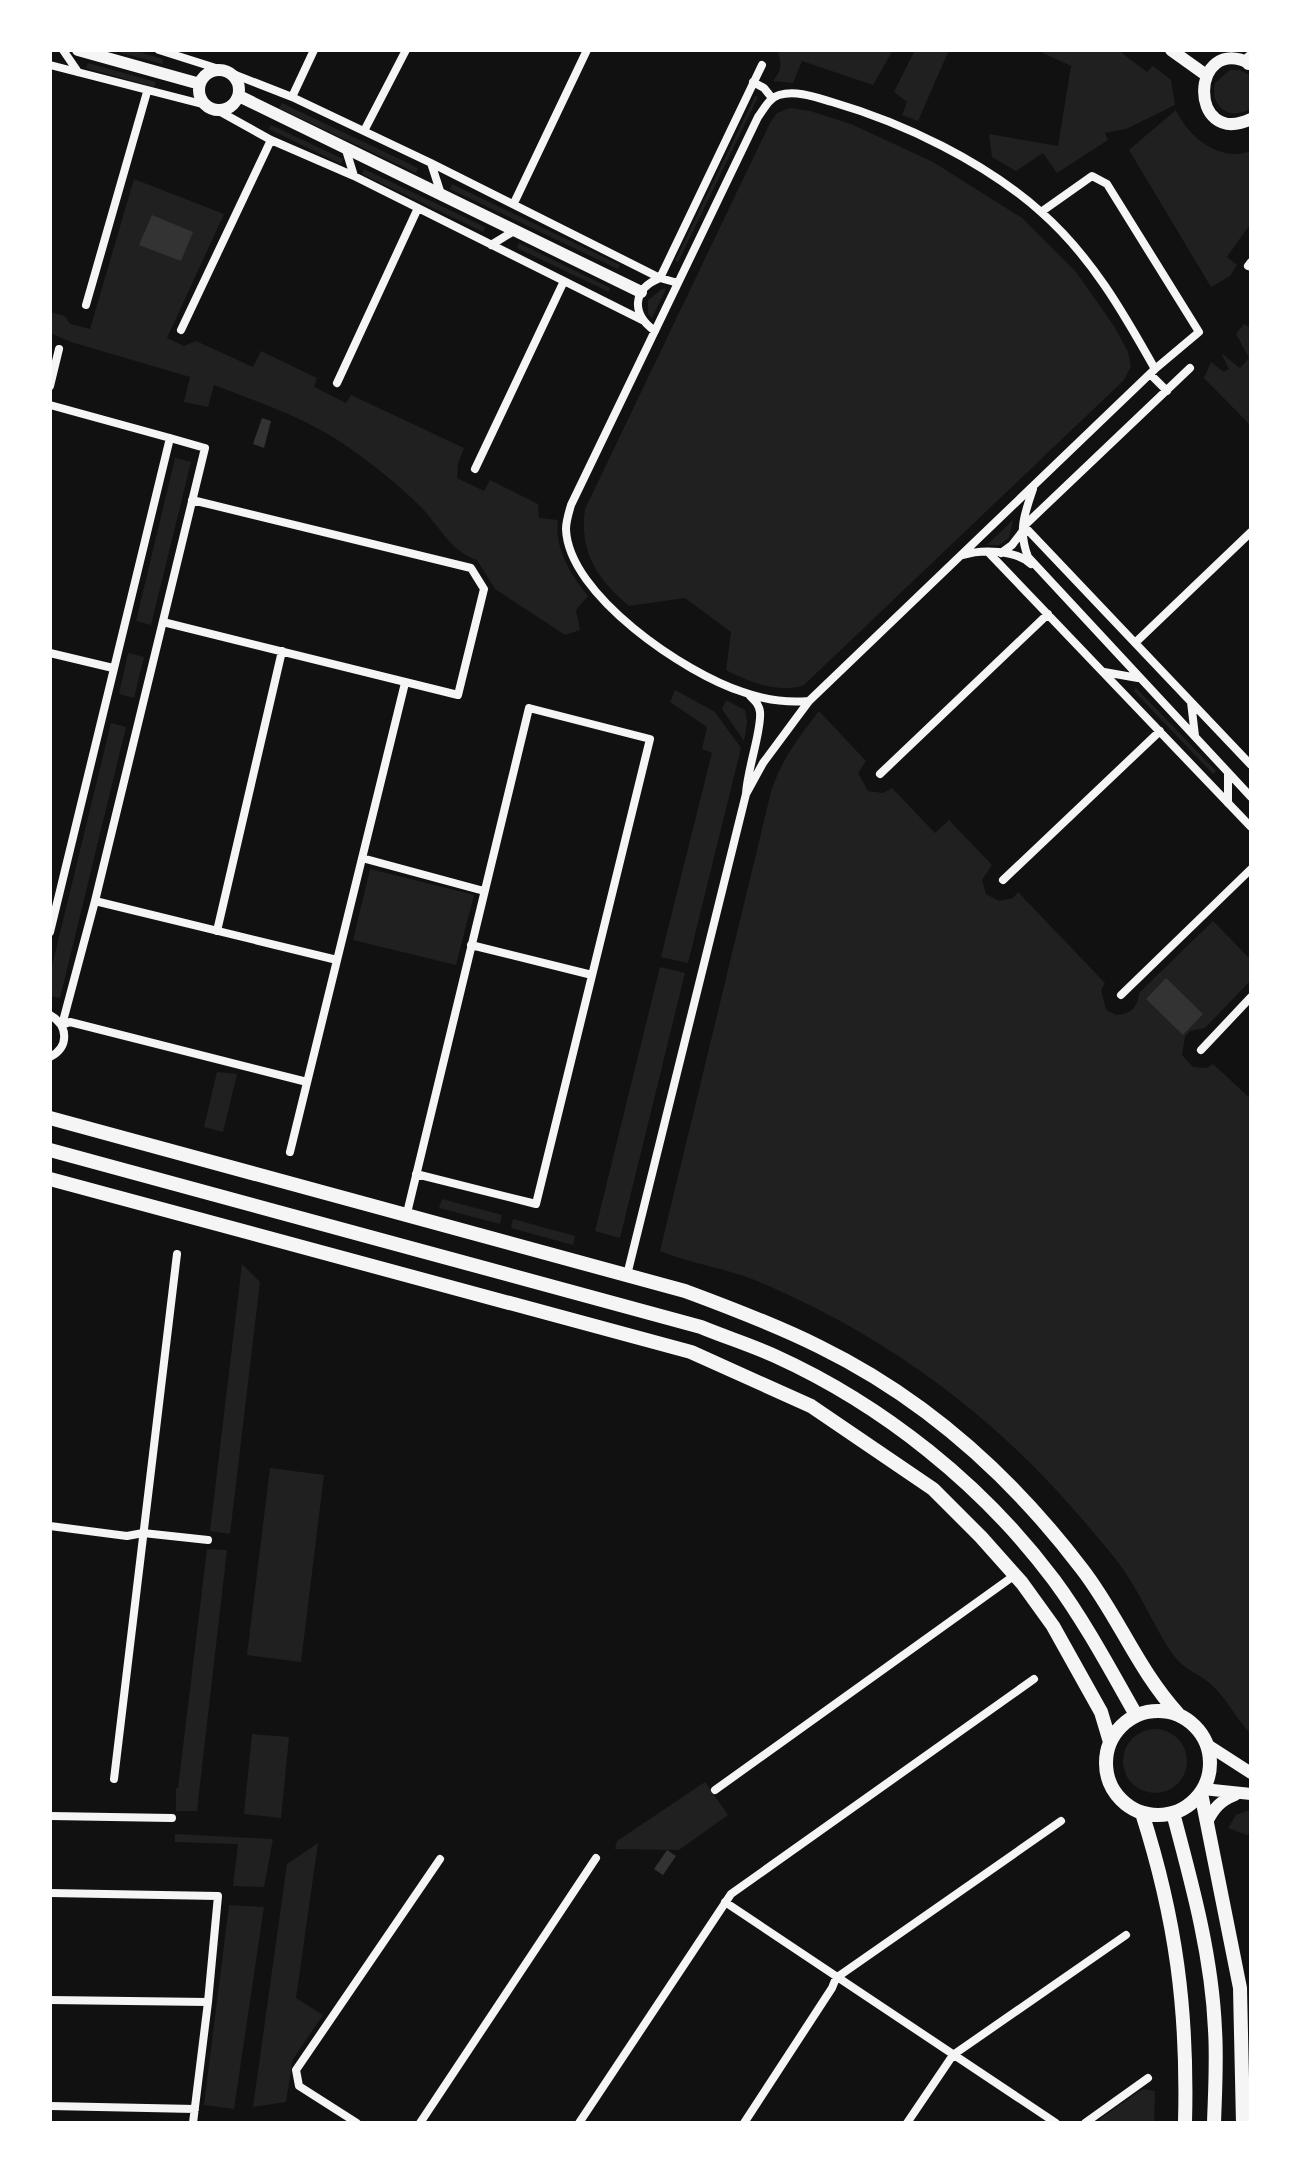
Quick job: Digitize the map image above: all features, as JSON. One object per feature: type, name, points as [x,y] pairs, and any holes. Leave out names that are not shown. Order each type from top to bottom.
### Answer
[{"type":"main road","points":[[50,1118],[407,1213],[698,1296],[821,1347],[926,1412],[992,1468],[1050,1528],[1085,1571],[1146,1675],[1179,1715],[1198,1729],[1206,1744],[1210,1764],[1202,1791],[1240,1988],[1243,2123]]},
{"type":"main road","points":[[50,1150],[701,1327],[775,1356],[856,1400],[904,1433],[987,1503],[1067,1598],[1136,1715]]},
{"type":"main road","points":[[50,1179],[691,1352],[811,1406],[933,1489],[1015,1575],[1053,1626],[1081,1673],[1101,1712],[1110,1742]]},
{"type":"main road","points":[[1179,1715],[1159,1711],[1136,1715],[1119,1727],[1110,1742],[1105,1766],[1111,1787],[1123,1803],[1142,1813],[1154,1815],[1173,1813],[1202,1791]]},
{"type":"main road","points":[[1142,1813],[1156,1859],[1181,1978],[1185,2123]]},
{"type":"main road","points":[[1173,1813],[1196,1900],[1211,1990],[1215,2030],[1214,2123]]},
{"type":"street","points":[[63,50],[79,73]]},
{"type":"street","points":[[78,50],[200,84]]},
{"type":"street","points":[[160,50],[292,97],[514,203],[660,278],[678,283]]},
{"type":"street","points":[[292,97],[314,50]]},
{"type":"street","points":[[364,131],[406,50]]},
{"type":"street","points":[[514,203],[587,50]]},
{"type":"street","points":[[1171,50],[1206,75]]},
{"type":"street","points":[[1250,61],[1224,61],[1206,75],[1203,99],[1214,116],[1232,124],[1251,119]]},
{"type":"street","points":[[50,65],[211,108],[644,321],[655,331]]},
{"type":"street","points":[[644,321],[638,307],[641,292],[660,278],[762,65]]},
{"type":"street","points":[[225,71],[239,85],[239,96],[232,106],[211,108],[200,96],[200,84],[209,72],[225,71]]},
{"type":"street","points":[[753,82],[764,88],[772,98]]},
{"type":"street","points":[[86,305],[147,92]]},
{"type":"street","points":[[627,1275],[746,794],[747,773],[760,713],[757,702],[746,694],[678,660],[629,623],[592,587],[569,545],[566,527],[571,505],[758,117],[772,98],[797,93],[872,114],[942,147],[1008,186],[1041,212],[1086,259],[1121,308],[1153,371],[1167,391]]},
{"type":"street","points":[[239,96],[641,292]]},
{"type":"street","points":[[181,330],[271,140]]},
{"type":"street","points":[[346,150],[354,176]]},
{"type":"street","points":[[431,163],[441,195]]},
{"type":"street","points":[[746,794],[763,763],[809,701],[1153,371],[1199,332],[1107,184],[1092,176],[1041,212]]},
{"type":"street","points":[[337,383],[418,208]]},
{"type":"street","points":[[491,245],[514,231]]},
{"type":"street","points":[[475,469],[564,281]]},
{"type":"street","points":[[50,386],[59,349]]},
{"type":"street","points":[[1000,553],[1012,545],[1023,529],[1190,368]]},
{"type":"street","points":[[50,405],[205,448],[62,1025]]},
{"type":"street","points":[[50,932],[170,438]]},
{"type":"street","points":[[1035,484],[1021,537],[1028,557],[1038,570]]},
{"type":"street","points":[[163,622],[458,695],[484,589],[471,568],[192,500]]},
{"type":"street","points":[[1023,529],[1250,761]]},
{"type":"street","points":[[1136,642],[1251,532]]},
{"type":"street","points":[[959,556],[972,552],[1025,558],[1251,797]]},
{"type":"street","points":[[989,553],[1251,827]]},
{"type":"street","points":[[880,774],[1048,614]]},
{"type":"street","points":[[217,931],[282,651]]},
{"type":"street","points":[[50,653],[113,668]]},
{"type":"street","points":[[1103,671],[1139,678]]},
{"type":"street","points":[[290,1152],[405,683]]},
{"type":"street","points":[[746,694],[790,703],[809,701]]},
{"type":"street","points":[[1191,701],[1195,737]]},
{"type":"street","points":[[407,1213],[416,1174],[484,891],[529,708],[650,739],[536,1204],[416,1174]]},
{"type":"street","points":[[1003,880],[1160,731]]},
{"type":"street","points":[[1228,772],[1228,803]]},
{"type":"street","points":[[362,858],[484,891]]},
{"type":"street","points":[[1121,995],[1251,869]]},
{"type":"street","points":[[50,884],[61,887]]},
{"type":"street","points":[[95,901],[337,960]]},
{"type":"street","points":[[471,945],[592,975]]},
{"type":"street","points":[[1201,1050],[1251,997]]},
{"type":"street","points":[[50,1015],[62,1025],[65,1034],[62,1048],[50,1057]]},
{"type":"street","points":[[62,1025],[70,1022],[307,1082]]},
{"type":"street","points":[[114,1779],[177,1254]]},
{"type":"street","points":[[50,1526],[127,1536],[143,1533],[208,1540]]},
{"type":"street","points":[[715,1790],[1015,1575]]},
{"type":"street","points":[[579,2123],[725,1902],[742,1885],[1034,1679]]},
{"type":"street","points":[[1206,1744],[1251,1773]]},
{"type":"street","points":[[1202,1791],[1245,1794]]},
{"type":"street","points":[[1207,1822],[1213,1809],[1223,1800],[1245,1794]]},
{"type":"street","points":[[50,1816],[172,1818]]},
{"type":"street","points":[[744,2123],[836,1978],[1061,1821]]},
{"type":"street","points":[[420,2123],[596,1858]]},
{"type":"street","points":[[357,2123],[299,2086],[296,2070],[440,1859]]},
{"type":"street","points":[[50,1893],[218,1896],[193,2123]]},
{"type":"street","points":[[725,1902],[1056,2123]]},
{"type":"street","points":[[907,2123],[953,2055],[1126,1935]]},
{"type":"street","points":[[50,2000],[208,2002]]},
{"type":"street","points":[[1085,2123],[1148,2078]]},
{"type":"street","points":[[50,2106],[195,2109]]},
{"type":"shaded area","points":[[111,50],[132,50],[163,59],[162,64]]},
{"type":"shaded area","points":[[777,50],[893,50],[873,85],[802,61],[793,83],[773,81],[780,66]]},
{"type":"shaded area","points":[[915,50],[949,50],[918,121],[902,115],[907,102],[894,92]]},
{"type":"shaded area","points":[[1037,50],[1118,50],[1147,72],[1153,66],[1171,80],[1175,105],[1126,129],[1105,133],[1108,140],[1057,173],[1043,153],[1016,171],[992,157],[989,134],[1058,146],[1071,66]]},
{"type":"shaded area","points":[[88,63],[156,82],[154,87],[86,68]]},
{"type":"shaded area","points":[[1230,70],[1240,70],[1251,76],[1251,108],[1243,112],[1229,113],[1215,99],[1215,83]]},
{"type":"shaded area","points":[[755,96],[758,97],[678,262],[675,261]]},
{"type":"shaded area","points":[[282,103],[418,168],[416,173],[279,108]]},
{"type":"shaded area","points":[[790,108],[851,124],[933,162],[1022,218],[1076,272],[1114,326],[1128,352],[1131,366],[1124,380],[804,685],[784,688],[754,682],[726,670],[731,632],[685,598],[629,606],[599,575],[588,551],[584,524],[585,509],[770,123],[777,113]]},
{"type":"shaded area","points":[[1176,110],[1188,129],[1206,145],[1228,153],[1251,151],[1251,223],[1227,257],[1237,265],[1230,276],[1211,287],[1129,150]]},
{"type":"shaded area","points":[[271,125],[343,159],[341,164],[269,129]]},
{"type":"shaded area","points":[[364,169],[485,227],[483,232],[362,174]]},
{"type":"shaded area","points":[[134,179],[224,214],[167,338],[184,346],[196,341],[253,367],[261,351],[317,378],[314,387],[346,403],[351,395],[464,448],[457,478],[484,491],[490,480],[538,504],[539,518],[558,520],[561,551],[588,596],[576,610],[580,630],[565,635],[495,589],[477,560],[452,544],[403,490],[357,454],[316,428],[214,385],[208,407],[184,402],[190,377],[50,333],[50,312],[65,316],[70,324],[90,329]]},
{"type":"shaded area","points":[[452,184],[620,265],[618,269],[450,189]]},
{"type":"shaded area","points":[[152,215],[193,232],[181,261],[139,245]]},
{"type":"shaded area","points":[[519,243],[610,288],[609,292],[517,248]]},
{"type":"shaded area","points":[[666,289],[652,318],[648,314],[648,300]]},
{"type":"shaded area","points":[[1244,324],[1251,328],[1251,426],[1204,378],[1211,362],[1224,372],[1229,369],[1221,353],[1240,368],[1249,358],[1236,334]]},
{"type":"shaded area","points":[[262,418],[271,421],[264,448],[253,444]]},
{"type":"shaded area","points":[[175,458],[191,462],[151,625],[136,621]]},
{"type":"shaded area","points":[[1013,520],[1009,538],[999,545],[987,545]]},
{"type":"shaded area","points":[[128,653],[144,657],[134,698],[119,694]]},
{"type":"shaded area","points":[[1136,688],[1216,771],[1213,774],[1134,691]]},
{"type":"shaded area","points":[[675,690],[715,712],[741,748],[688,963],[661,957],[712,753],[702,749],[707,727],[670,702]]},
{"type":"shaded area","points":[[726,700],[745,710],[744,741],[722,709]]},
{"type":"shaded area","points":[[819,711],[866,761],[858,773],[868,791],[883,793],[892,788],[935,833],[949,820],[992,865],[982,880],[986,894],[999,901],[1013,898],[1018,892],[1105,983],[1101,990],[1106,1010],[1117,1015],[1133,1009],[1139,993],[1213,921],[1251,960],[1251,980],[1205,1028],[1190,1031],[1185,1037],[1182,1055],[1193,1067],[1207,1068],[1213,1064],[1251,1099],[1251,1734],[1214,1687],[1177,1659],[1126,1574],[1103,1543],[1021,1454],[982,1419],[898,1356],[806,1303],[757,1281],[660,1251],[771,792],[785,759]]},
{"type":"shaded area","points":[[111,723],[126,727],[60,998],[50,996],[50,974]]},
{"type":"shaded area","points":[[370,869],[474,895],[456,965],[353,940]]},
{"type":"shaded area","points":[[660,967],[685,973],[620,1238],[595,1231]]},
{"type":"shaded area","points":[[1166,978],[1203,1014],[1183,1035],[1146,999]]},
{"type":"shaded area","points":[[217,1072],[237,1074],[223,1132],[204,1127]]},
{"type":"shaded area","points":[[442,1199],[502,1215],[500,1224],[439,1208]]},
{"type":"shaded area","points":[[513,1219],[575,1236],[573,1245],[511,1228]]},
{"type":"shaded area","points":[[242,1264],[260,1282],[230,1534],[210,1531]]},
{"type":"shaded area","points":[[270,1468],[324,1475],[301,1662],[247,1655]]},
{"type":"shaded area","points":[[207,1549],[227,1550],[197,1811],[176,1811],[176,1788]]},
{"type":"shaded area","points":[[1149,1729],[1161,1729],[1178,1738],[1185,1749],[1185,1773],[1178,1784],[1161,1793],[1149,1793],[1137,1788],[1128,1779],[1123,1767],[1123,1755],[1128,1743],[1137,1734]]},
{"type":"shaded area","points":[[252,1734],[289,1737],[281,1818],[244,1814]]},
{"type":"shaded area","points":[[705,1782],[728,1815],[679,1850],[615,1849],[617,1841]]},
{"type":"shaded area","points":[[1250,1810],[1251,1832],[1247,1835],[1228,1828],[1236,1815]]},
{"type":"shaded area","points":[[175,1834],[273,1839],[264,1887],[233,1886],[238,1844],[175,1842]]},
{"type":"shaded area","points":[[318,1843],[296,1998],[323,2015],[293,2059],[286,2102],[253,2107],[287,1864]]},
{"type":"shaded area","points":[[667,1850],[676,1856],[663,1875],[654,1869]]},
{"type":"shaded area","points":[[229,1905],[264,1907],[234,2109],[204,2105]]},
{"type":"shaded area","points":[[1143,2089],[1155,2091],[1154,2123],[1099,2123],[1101,2118]]}]
